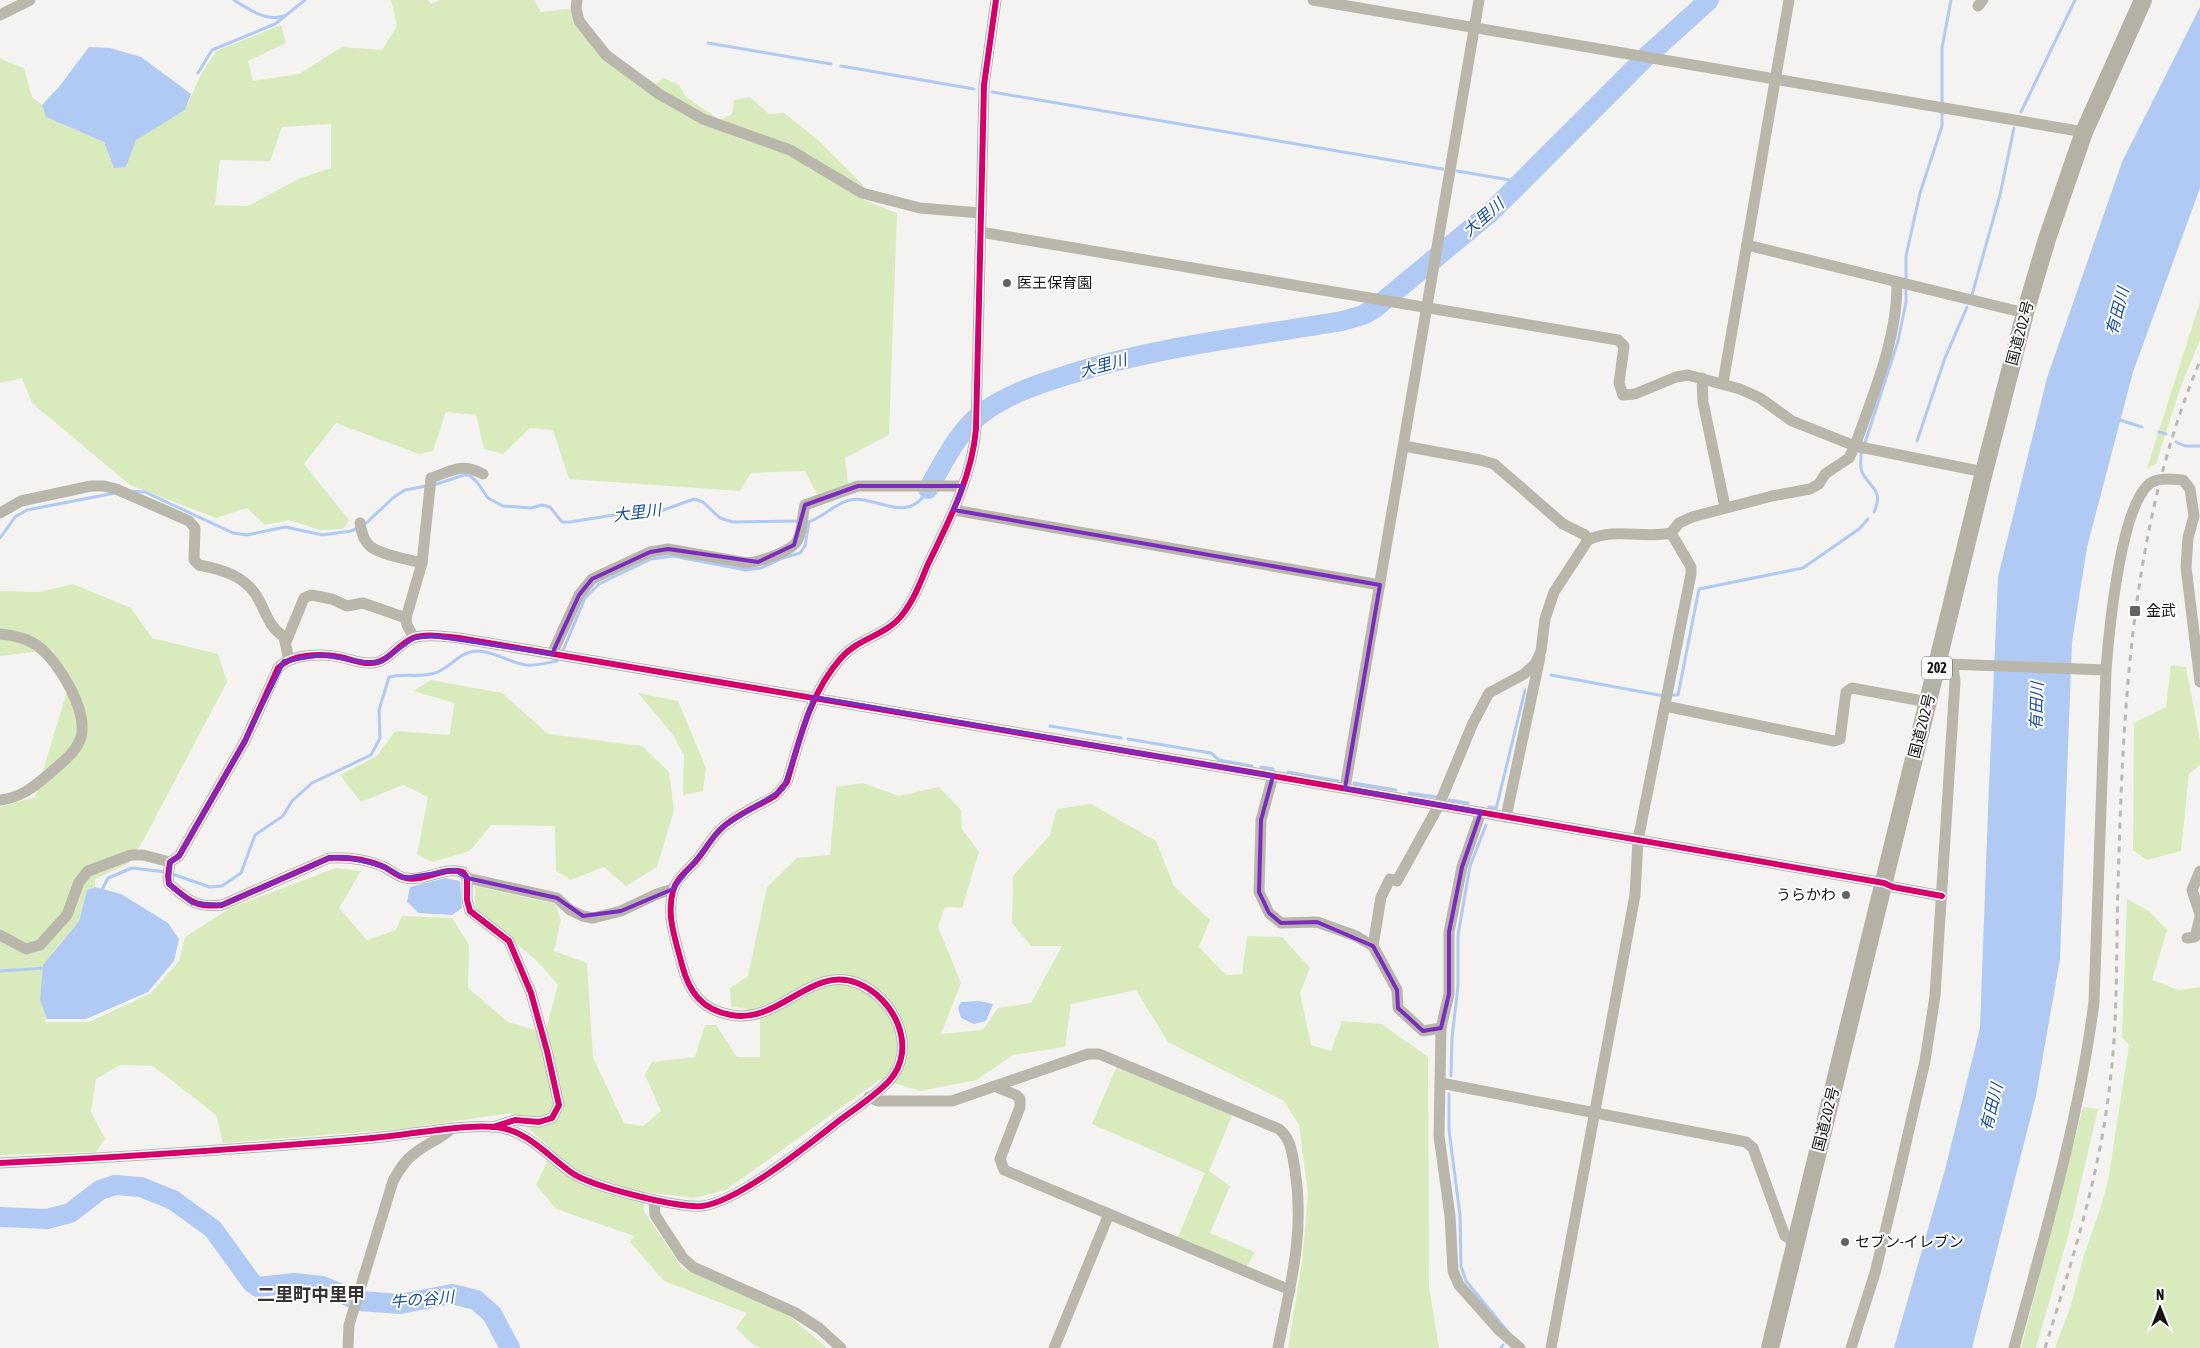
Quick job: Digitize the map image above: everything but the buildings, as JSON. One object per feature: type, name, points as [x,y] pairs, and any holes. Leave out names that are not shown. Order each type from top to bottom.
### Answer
[{"type":"highway","name":"国道202号","points":[[1770,1348],[1928,702],[1946,663],[1984,472],[2025,313],[2047,239],[2084,132],[2143,0]]},
{"type":"street","points":[[0,15],[30,0]]},
{"type":"street","points":[[577,0],[576,8],[579,21],[606,55],[659,94],[704,118],[790,150],[862,193],[920,208],[981,213]]},
{"type":"street","points":[[0,1163],[239,1149],[384,1137],[452,1128],[493,1127],[510,1129],[528,1139],[575,1175],[591,1183],[683,1206],[704,1206],[720,1202],[747,1187],[870,1097],[891,1079],[900,1058],[900,1024],[888,1005],[874,991],[854,981],[834,979],[818,983],[771,1011],[748,1017],[728,1015],[714,1010],[696,998],[687,981],[672,926],[670,910],[673,889],[679,878],[698,860],[721,828],[775,796],[783,789],[787,782],[814,697],[840,658],[851,648],[889,628],[903,615],[954,510],[963,486],[971,460],[976,428],[984,85],[996,0]]},
{"type":"street","points":[[1313,0],[1942,106],[2084,132]]},
{"type":"street","points":[[1345,788],[1428,307],[1478,0]]},
{"type":"street","points":[[1724,383],[1789,0]]},
{"type":"street","points":[[980,232],[1618,340],[1624,346],[1619,382],[1623,395],[1635,394],[1676,377],[1688,375],[1724,383],[1760,398],[1792,421],[1861,448],[1984,472]]},
{"type":"street","points":[[1747,245],[2025,313]]},
{"type":"street","points":[[1671,533],[1679,523],[1692,517],[1725,507],[1810,489],[1819,484],[1825,474],[1861,448],[1890,342],[1898,302],[1898,282]]},
{"type":"street","points":[[1702,378],[1703,402],[1725,507]]},
{"type":"street","points":[[1404,446],[1494,464],[1563,524],[1584,535],[1588,540]]},
{"type":"street","points":[[414,638],[407,625],[406,618],[422,563],[431,483],[461,468],[472,468],[483,474]]},
{"type":"street","points":[[2014,1348],[2078,1105],[2087,1057],[2094,993],[2106,670],[2110,615],[2130,521],[2138,499],[2148,484],[2159,480],[2183,480],[2190,489],[2192,498],[2194,516],[2188,538],[2186,567],[2200,682]]},
{"type":"street","points":[[0,513],[21,501],[91,486],[104,486],[131,495],[189,521],[195,528],[194,560],[199,565],[222,569],[238,577],[259,599],[272,629],[284,637],[289,660]]},
{"type":"street","points":[[552,654],[578,595],[592,579],[650,552],[668,549],[747,563],[758,562],[794,546],[799,539],[805,505],[858,486],[963,486]]},
{"type":"street","points":[[954,510],[1380,585]]},
{"type":"street","points":[[361,528],[369,546],[395,557],[422,563]]},
{"type":"street","points":[[1506,817],[1541,651],[1545,620],[1554,592],[1588,540],[1596,536],[1617,533],[1671,533]]},
{"type":"street","points":[[1551,1348],[1634,895],[1638,840],[1691,574],[1691,567],[1671,533]]},
{"type":"street","points":[[286,642],[304,598],[311,595],[332,599],[347,606],[363,603],[406,618]]},
{"type":"street","points":[[0,634],[10,635],[38,646],[54,662],[73,694],[82,721],[81,736],[75,750],[25,793],[18,797],[0,800]]},
{"type":"street","points":[[493,1127],[515,1120],[539,1122],[546,1120],[552,1118],[559,1106],[547,1051],[531,993],[509,941],[470,911],[467,900],[466,878],[463,872],[455,870],[412,879],[404,878],[383,866],[345,857],[329,858],[222,905],[208,906],[192,903],[169,884],[169,869],[179,856],[245,741],[278,668],[284,661],[322,655],[338,656],[370,664],[382,661],[414,638],[434,636],[459,638],[1345,788],[1884,883],[1893,887],[1942,896]]},
{"type":"street","points":[[1373,946],[1381,896],[1390,879],[1397,881],[1440,805],[1473,722],[1489,693],[1524,674],[1535,664],[1541,651]]},
{"type":"street","points":[[1946,663],[1974,666],[2106,670]]},
{"type":"street","points":[[1851,1348],[1875,1273],[1924,1062],[1935,996],[1955,682],[1946,663]]},
{"type":"street","points":[[1666,699],[1834,741],[1840,739],[1846,692],[1852,688],[1928,702]]},
{"type":"street","points":[[1274,776],[1261,820],[1259,892],[1268,913],[1281,923],[1317,922],[1356,936],[1373,946],[1397,990],[1398,1008],[1423,1031],[1441,1028]]},
{"type":"street","points":[[1481,812],[1462,866],[1449,932],[1449,994],[1441,1028],[1440,1136],[1450,1216],[1453,1271],[1459,1285],[1500,1331],[1520,1348]]},
{"type":"street","points":[[0,935],[26,949],[40,945],[67,915],[79,882],[88,871],[130,855],[143,855],[169,869]]},
{"type":"street","points":[[2187,938],[2195,937],[2200,915],[2192,890],[2200,871]]},
{"type":"street","points":[[466,878],[557,898],[570,910],[593,918],[621,911],[657,894],[673,889]]},
{"type":"street","points":[[870,1097],[878,1100],[943,1102],[1088,1054],[1099,1054],[1279,1129],[1287,1136],[1291,1146],[1299,1198],[1296,1260],[1278,1348]]},
{"type":"street","points":[[1441,1083],[1746,1142],[1753,1148],[1786,1236],[1796,1242]]},
{"type":"street","points":[[994,1086],[1016,1095],[1020,1099],[1020,1107],[1000,1159],[1004,1170],[1290,1290]]},
{"type":"street","points":[[348,1348],[349,1325],[393,1181],[403,1164],[416,1152],[442,1138],[452,1128]]},
{"type":"street","points":[[654,1200],[655,1215],[683,1258],[693,1267],[794,1312],[819,1328],[841,1348]]},
{"type":"street","points":[[1054,1348],[1109,1214]]},
{"type":"highlighted area","points":[[858,486],[963,486],[954,510],[1380,585],[1345,788],[1481,812],[1462,867],[1449,932],[1449,994],[1441,1028],[1423,1031],[1398,1008],[1397,990],[1373,946],[1317,922],[1281,923],[1269,913],[1259,892],[1261,820],[1273,776],[814,697],[783,789],[721,828],[673,889],[621,911],[583,916],[557,898],[467,878],[455,870],[404,878],[383,866],[345,857],[329,858],[222,905],[192,903],[169,884],[170,862],[179,856],[245,741],[284,661],[322,655],[370,663],[382,661],[414,638],[434,636],[552,654],[579,595],[592,579],[650,552],[668,549],[758,562],[794,545],[805,505]]},
{"type":"green space","points":[[391,0],[428,0],[431,4],[440,0],[534,0],[541,12],[567,9],[579,14],[614,56],[656,84],[663,78],[679,85],[686,97],[720,120],[732,114],[734,100],[750,97],[769,114],[784,113],[817,139],[865,187],[864,200],[897,213],[889,435],[845,458],[848,484],[817,494],[805,471],[751,473],[740,491],[569,479],[553,430],[530,428],[503,454],[484,449],[476,415],[446,412],[433,451],[419,454],[336,423],[304,464],[349,520],[343,529],[320,530],[289,520],[265,525],[247,508],[216,518],[130,485],[32,403],[22,378],[0,383],[0,59],[24,68],[32,97],[42,105],[46,117],[104,142],[114,168],[135,140],[185,110],[201,74],[216,51],[281,25],[286,43],[248,61],[253,81],[299,74],[342,47],[382,50],[397,26]],"holes":[[[331,124],[331,168],[298,179],[248,206],[215,205],[220,160],[270,161],[282,127]]]},
{"type":"green space","points":[[2200,302],[2200,340],[2181,386],[2156,464],[2147,468]]},
{"type":"green space","points":[[73,584],[131,608],[152,638],[218,654],[227,682],[144,839],[129,863],[95,879],[95,887],[87,890],[79,921],[52,953],[40,1000],[47,1019],[44,1022],[89,1022],[151,993],[179,961],[185,937],[230,908],[336,868],[361,871],[339,908],[367,940],[396,930],[402,916],[452,918],[469,945],[468,988],[508,1022],[545,1033],[558,985],[538,962],[475,908],[475,886],[555,904],[561,920],[554,951],[587,963],[593,1058],[624,1123],[643,1126],[661,1111],[645,1075],[652,1062],[695,1057],[705,1025],[716,1025],[737,1057],[760,1057],[760,1012],[731,1006],[730,988],[748,976],[767,887],[797,858],[830,855],[836,787],[863,783],[899,796],[939,787],[961,810],[962,829],[979,852],[962,908],[945,907],[938,927],[961,983],[941,1034],[983,1030],[998,1008],[1031,1003],[1062,946],[1031,946],[1012,923],[1013,876],[1050,835],[1057,809],[1091,804],[1156,841],[1174,886],[1210,920],[1199,947],[1226,975],[1242,974],[1247,936],[1282,937],[1310,968],[1300,993],[1311,1045],[1331,1051],[1342,1021],[1382,1024],[1428,1057],[1429,1287],[1439,1348],[1288,1348],[1302,1262],[1308,1194],[1299,1125],[1284,1101],[1168,1042],[1136,990],[1071,1004],[1065,1047],[1013,1055],[977,1080],[920,1091],[881,1079],[726,1190],[693,1198],[644,1192],[644,1211],[682,1268],[787,1314],[827,1348],[761,1348],[752,1344],[736,1328],[747,1313],[664,1281],[630,1242],[634,1236],[556,1209],[536,1185],[553,1150],[511,1113],[401,1129],[223,1143],[216,1115],[153,1066],[120,1065],[96,1079],[91,1112],[105,1139],[96,1152],[0,1155],[0,807],[35,797],[71,678],[52,650],[0,656],[0,591],[39,592]]},
{"type":"green space","points":[[2171,665],[2186,667],[2200,740],[2200,765],[2189,774],[2181,851],[2147,860],[2133,850],[2134,723],[2166,707]]},
{"type":"green space","points":[[431,680],[502,693],[548,734],[642,746],[669,772],[674,810],[657,867],[626,886],[604,867],[571,880],[556,871],[555,826],[491,825],[470,851],[432,862],[417,855],[428,797],[403,785],[361,802],[340,775],[377,756],[395,731],[450,735],[454,703],[413,691]]},
{"type":"green space","points":[[638,693],[678,701],[706,768],[703,791],[683,795],[684,755],[673,735]]},
{"type":"green space","points":[[2127,899],[2149,911],[2167,930],[2152,980],[2179,990],[2200,987],[2200,1348],[2055,1348],[2071,1305],[2084,1255],[2101,1207],[2109,1175],[2129,1045],[2122,1037]]},
{"type":"green space","points":[[1117,1066],[1233,1113],[1209,1171],[1230,1186],[1210,1233],[1255,1252],[1246,1267],[1177,1239],[1205,1173],[1092,1124]]},
{"type":"green space","points":[[2083,1107],[2098,1109],[2070,1229],[2036,1348],[2021,1348]]},
{"type":"water","name":"有田川","points":[[2200,7],[2200,188],[2133,372],[2087,547],[2072,643],[2060,959],[2036,1096],[1972,1348],[1894,1348],[1946,1166],[1980,1028],[1998,577],[2047,378],[2122,162]]},
{"type":"water","points":[[89,47],[110,48],[141,57],[191,94],[185,110],[136,140],[126,167],[114,168],[104,142],[46,117],[42,105],[59,87]]},
{"type":"water","points":[[445,878],[460,881],[462,908],[452,915],[419,913],[407,902],[410,887]]},
{"type":"water","points":[[95,887],[121,894],[168,923],[179,939],[174,961],[148,992],[86,1019],[47,1019],[40,1000],[43,965],[79,921],[87,890]]},
{"type":"water","points":[[980,1001],[993,1004],[986,1021],[974,1024],[961,1018],[958,1008],[961,1002]]},
{"type":"waterway","points":[[234,0],[251,11],[264,16],[284,16]]},
{"type":"waterway","points":[[198,73],[212,50],[275,24],[305,0]]},
{"type":"waterway","name":"大里川","points":[[928,489],[952,447],[975,419],[1002,400],[1041,383],[1095,367],[1165,350],[1342,321],[1363,315],[1375,308],[1491,212],[1647,56],[1709,0]]},
{"type":"waterway","points":[[1942,104],[1942,48],[1951,0]]},
{"type":"waterway","points":[[2021,112],[2075,0]]},
{"type":"waterway","points":[[708,43],[831,64]]},
{"type":"waterway","points":[[841,66],[974,89]]},
{"type":"waterway","points":[[992,92],[1443,169]]},
{"type":"waterway","points":[[1874,512],[1878,499],[1877,494],[1862,472],[1861,455],[1898,341],[1906,302],[1906,256],[1920,193],[1942,126],[1942,111]]},
{"type":"waterway","points":[[1972,295],[2000,195],[2014,128]]},
{"type":"waterway","points":[[1457,171],[1522,182]]},
{"type":"waterway","points":[[1917,441],[1945,358],[1967,307]]},
{"type":"waterway","points":[[2117,419],[2142,427]]},
{"type":"waterway","points":[[2159,432],[2166,434]]},
{"type":"waterway","points":[[2176,442],[2185,446],[2200,446]]},
{"type":"waterway","name":"大里川","points":[[363,526],[394,497],[405,490],[437,484],[464,475],[469,475],[477,482],[488,498],[503,506],[531,508],[542,505],[550,507],[562,522],[645,510],[661,511],[694,499],[703,502],[720,518],[733,522],[799,521]]},
{"type":"waterway","name":"大里川","points":[[808,522],[839,504],[850,500],[867,500],[902,508],[910,506],[919,501],[928,489]]},
{"type":"waterway","points":[[128,491],[145,492],[233,533],[247,535],[285,527],[323,535],[351,531],[358,528]]},
{"type":"waterway","points":[[0,538],[15,517],[27,510],[115,493]]},
{"type":"waterway","points":[[1670,695],[1678,695],[1699,589],[1803,568],[1859,529],[1868,519]]},
{"type":"waterway","points":[[562,653],[585,598],[599,584],[651,559],[673,556],[746,570],[761,568],[800,553],[805,546],[809,522]]},
{"type":"waterway","points":[[101,892],[108,878],[132,868],[166,872],[210,887],[222,886],[241,873],[255,835],[283,816],[292,801],[312,783],[371,755],[380,738],[379,710],[389,677],[435,673],[441,671],[460,657],[478,651],[526,665],[538,665],[557,661],[558,658]]},
{"type":"waterway","points":[[1551,675],[1664,696]]},
{"type":"waterway","points":[[1489,807],[1496,808],[1497,805],[1525,690]]},
{"type":"waterway","points":[[1050,726],[1121,738]]},
{"type":"waterway","points":[[1128,739],[1211,753],[1219,760],[1252,766]]},
{"type":"waterway","points":[[1261,767],[1273,769]]},
{"type":"waterway","points":[[1288,772],[1338,781]]},
{"type":"waterway","points":[[1354,783],[1396,790]]},
{"type":"waterway","points":[[1409,793],[1437,797]]},
{"type":"waterway","points":[[1449,800],[1468,803]]},
{"type":"waterway","points":[[1451,1076],[1452,1038],[1458,986],[1458,935],[1470,866],[1486,825]]},
{"type":"waterway","points":[[0,971],[45,968]]},
{"type":"waterway","points":[[1449,1094],[1449,1130],[1460,1215],[1461,1266],[1466,1281],[1508,1332]]},
{"type":"waterway","name":"牛の谷川","points":[[0,1217],[47,1219],[70,1213],[100,1190],[115,1185],[141,1187],[173,1200],[213,1229],[252,1283],[258,1287],[294,1283],[322,1286],[360,1301],[400,1304],[452,1294],[476,1300],[492,1314],[510,1348]]},
{"type":"railway","points":[[2045,1348],[2084,1217],[2099,1151],[2110,1083],[2116,1010],[2123,753],[2135,619],[2145,553],[2158,488],[2177,424],[2200,361]]},
{"type":"cycle path","points":[[0,1163],[212,1151],[366,1139],[465,1127],[496,1127],[507,1129],[527,1138],[572,1173],[583,1179],[636,1196],[674,1204],[702,1206],[734,1195],[771,1172],[870,1098],[889,1081],[898,1068],[902,1054],[902,1039],[898,1025],[891,1011],[882,1000],[870,990],[857,983],[840,980],[825,982],[765,1011],[749,1015],[721,1013],[705,1004],[693,991],[685,975],[671,919],[671,900],[673,891],[682,875],[699,858],[719,831],[735,818],[775,796],[787,782],[807,717],[821,686],[848,651],[888,628],[902,615],[917,590],[965,481],[974,447],[976,429],[984,85],[996,0]]},
{"type":"cycle path","points":[[493,1127],[515,1120],[539,1122],[552,1118],[559,1105],[531,993],[509,941],[470,911],[467,900],[467,878],[463,872],[449,871],[413,879],[400,876],[382,866],[362,860],[329,858],[222,905],[213,906],[192,902],[169,884],[170,862],[179,856],[245,741],[278,668],[284,663],[299,657],[325,655],[371,663],[383,660],[413,638],[424,636],[459,638],[1256,773],[1884,883],[1893,887],[1942,896]]},
{"type":"place","name":"医王保育園","points":[[1007,283]]},
{"type":"place","name":"金武","points":[[2135,611]]},
{"type":"place","name":"うらかわ","points":[[1846,895]]},
{"type":"place","name":"セブン-イレブン","points":[[1845,1242]]},
{"type":"district","name":"二里町中里甲","points":[[311,1295]]}]
